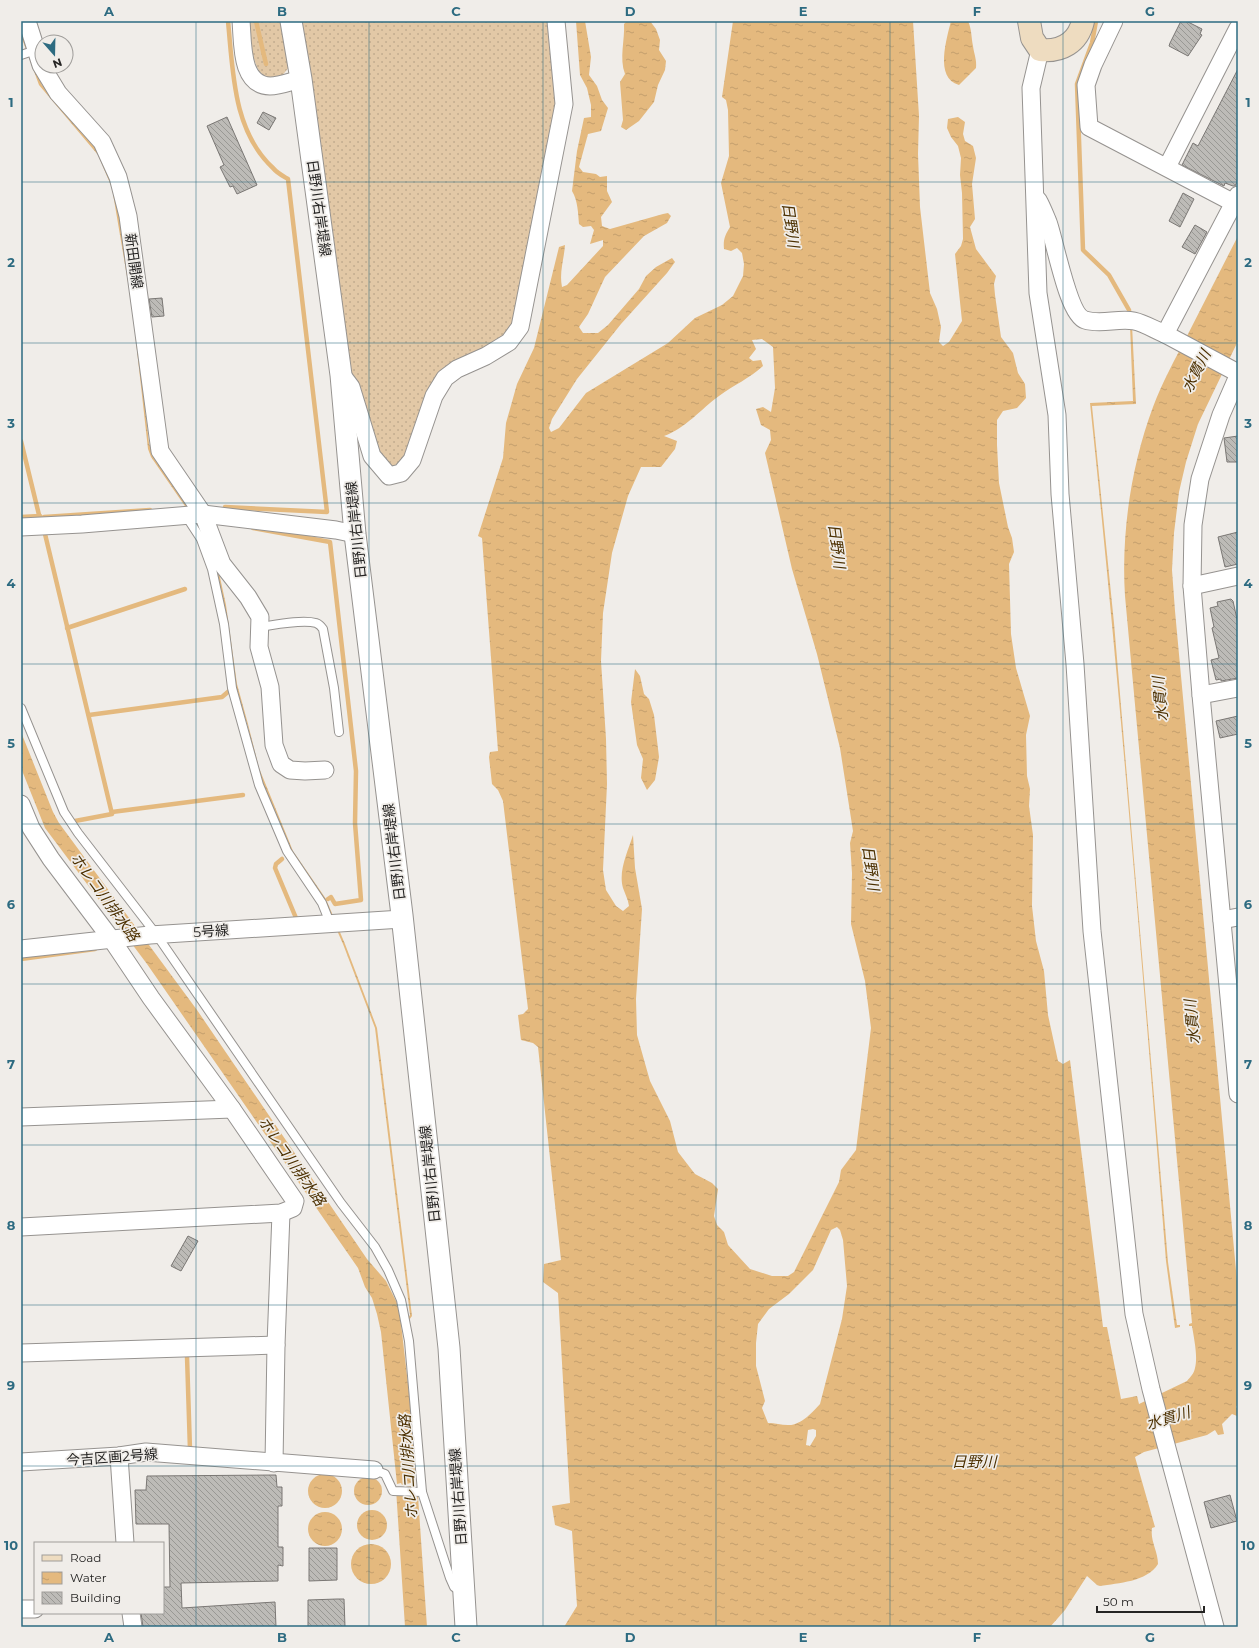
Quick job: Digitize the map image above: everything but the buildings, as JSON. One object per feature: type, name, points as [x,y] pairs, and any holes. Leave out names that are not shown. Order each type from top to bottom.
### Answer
[{"type":"main road","points":[[1029,21],[1032,38],[1040,50],[1054,51],[1068,45],[1074,40],[1083,21]]},
{"type":"street","name":"新田開線","points":[[27,21],[29,53],[41,65],[58,93],[102,142],[118,177],[128,216],[160,451],[203,514],[222,564],[248,597],[260,617],[259,647],[270,687],[274,745],[280,764],[290,770],[325,770]]},
{"type":"street","points":[[240,21],[246,64],[250,75],[258,83],[271,86],[301,79]]},
{"type":"street","name":"日野川右岸堤線","points":[[291,21],[301,79],[341,375],[355,534],[402,919],[449,1348],[466,1627]]},
{"type":"street","points":[[341,375],[351,387],[372,456],[389,476],[401,473],[412,460],[434,396],[446,378],[457,369],[486,356],[509,342],[520,327],[564,104],[556,21]]},
{"type":"street","points":[[1114,21],[1093,65],[1086,85],[1089,127],[1167,167],[1236,199],[1171,338]]},
{"type":"street","points":[[1167,167],[1238,28]]},
{"type":"street","points":[[1040,50],[1031,88],[1038,293],[1057,415],[1060,494],[1075,664],[1092,931],[1134,1314],[1168,1455],[1215,1627]]},
{"type":"street","points":[[1035,192],[1048,223],[1058,261],[1078,317],[1091,322],[1134,321],[1171,338],[1236,373],[1200,480],[1192,525],[1192,586],[1201,695],[1230,919],[1238,1094]]},
{"type":"street","points":[[21,527],[82,524],[203,514],[336,530],[355,534]]},
{"type":"street","points":[[1192,586],[1238,576]]},
{"type":"street","points":[[1201,695],[1238,688]]},
{"type":"street","points":[[21,804],[31,828],[51,859],[116,939],[151,998],[232,1109],[295,1201],[293,1208],[281,1213],[21,1227]]},
{"type":"street","name":"5号線","points":[[21,950],[153,934],[402,919]]},
{"type":"street","points":[[21,1117],[232,1109]]},
{"type":"street","points":[[274,1463],[276,1345],[281,1213]]},
{"type":"street","points":[[21,1353],[276,1345]]},
{"type":"street","name":"今吉区画2号線","points":[[21,1462],[119,1456],[146,1452],[374,1470]]},
{"type":"street","points":[[119,1456],[126,1542]]},
{"type":"street","points":[[21,1609],[34,1609]]},
{"type":"street","points":[[131,1614],[132,1627]]},
{"type":"lane","points":[[185,515],[201,539],[212,569],[224,624],[232,688],[259,785],[287,851],[322,903],[330,923]]},
{"type":"lane","points":[[260,627],[295,623],[313,623],[318,624],[323,629],[336,701],[339,732]]},
{"type":"lane","points":[[21,708],[64,812],[89,849],[153,934],[341,1203],[375,1248],[388,1270],[401,1300],[409,1341],[415,1392],[422,1492],[450,1578],[454,1587],[464,1593]]},
{"type":"lane","points":[[374,1470],[385,1474],[393,1491],[422,1492]]},
{"type":"shaded area","points":[[249,21],[284,21],[290,66],[281,77],[267,77],[259,71],[252,50]]},
{"type":"shaded area","points":[[300,21],[551,21],[558,107],[512,332],[454,367],[409,456],[392,470],[377,457],[346,370]]},
{"type":"water","name":"日野川","points":[[576,21],[585,21],[591,57],[589,75],[597,86],[602,100],[608,108],[601,131],[588,134],[579,167],[583,172],[596,174],[600,177],[607,176],[607,191],[612,202],[601,217],[602,226],[610,229],[663,214],[668,213],[671,216],[667,223],[644,236],[605,277],[588,314],[579,327],[583,333],[598,333],[608,325],[639,289],[646,276],[656,267],[672,258],[675,262],[621,324],[577,379],[552,419],[549,428],[551,432],[559,428],[586,393],[668,343],[695,318],[722,305],[733,296],[743,276],[744,264],[742,253],[737,248],[731,251],[724,249],[725,238],[730,227],[721,183],[729,156],[728,110],[726,100],[722,97],[733,21],[913,21],[919,116],[918,154],[920,207],[930,293],[937,309],[941,327],[939,342],[943,346],[949,342],[962,321],[955,254],[961,246],[963,239],[960,175],[961,158],[958,146],[951,137],[947,128],[948,119],[958,117],[965,122],[963,134],[965,141],[973,146],[976,158],[972,184],[975,219],[970,227],[976,249],[996,276],[994,284],[1001,337],[1013,353],[1018,373],[1025,384],[1026,398],[1017,408],[1003,411],[997,420],[997,445],[999,483],[1014,552],[1009,564],[1011,634],[1016,668],[1030,716],[1026,735],[1027,776],[1030,789],[1029,806],[1033,835],[1032,906],[1036,941],[1044,971],[1048,1015],[1058,1061],[1063,1064],[1070,1060],[1103,1327],[1107,1327],[1121,1399],[1137,1396],[1139,1404],[1187,1381],[1194,1372],[1196,1358],[1192,1326],[1189,1326],[1189,1324],[1192,1323],[1125,596],[1124,572],[1126,525],[1133,476],[1145,430],[1153,407],[1160,389],[1238,236],[1238,341],[1198,424],[1186,462],[1179,492],[1174,533],[1172,570],[1238,1292],[1238,1404],[1236,1407],[1238,1409],[1237,1416],[1232,1414],[1222,1424],[1224,1434],[1218,1435],[1215,1430],[1207,1435],[1144,1452],[1135,1457],[1155,1527],[1152,1528],[1152,1533],[1158,1564],[1147,1575],[1132,1581],[1100,1586],[1087,1576],[1065,1610],[1050,1627],[564,1627],[577,1606],[572,1531],[555,1525],[552,1506],[570,1503],[558,1293],[543,1282],[544,1264],[561,1260],[538,1047],[533,1043],[521,1040],[518,1015],[523,1014],[528,1009],[503,801],[498,790],[492,784],[489,757],[490,752],[498,751],[482,538],[478,536],[503,458],[506,423],[517,384],[534,348],[559,247],[565,245],[561,271],[562,287],[567,285],[603,246],[603,240],[590,244],[594,230],[591,226],[583,227],[579,224],[577,203],[572,191],[577,151],[584,118],[591,117],[591,105],[587,88],[580,75]],"holes":[[[762,339],[773,347],[775,388],[771,412],[763,407],[756,409],[761,425],[770,430],[771,440],[765,453],[792,569],[817,654],[840,748],[853,831],[850,843],[852,873],[851,924],[865,981],[871,1028],[856,1150],[841,1170],[839,1182],[794,1272],[788,1276],[772,1276],[750,1269],[728,1245],[724,1232],[717,1225],[714,1216],[718,1189],[712,1183],[695,1174],[678,1152],[670,1121],[650,1081],[637,1035],[636,999],[642,909],[635,868],[633,835],[624,861],[622,875],[623,888],[629,906],[623,911],[616,906],[606,890],[603,870],[607,784],[601,661],[603,613],[612,553],[628,496],[641,467],[661,467],[675,449],[677,441],[664,436],[672,433],[693,418],[712,401],[763,366],[761,360],[753,361],[749,358],[756,349],[752,340]],[[837,1227],[840,1230],[843,1240],[847,1286],[842,1319],[820,1404],[806,1418],[793,1425],[768,1423],[762,1408],[765,1401],[756,1366],[758,1324],[769,1309],[789,1294],[813,1270],[831,1230]],[[808,1430],[816,1430],[816,1436],[810,1446],[806,1445]]]},
{"type":"water","points":[[627,21],[650,21],[656,29],[660,40],[659,50],[666,61],[665,70],[658,85],[654,102],[639,121],[626,130],[621,127],[623,120],[620,82],[625,74],[622,55],[624,24]]},
{"type":"water","points":[[951,21],[968,21],[971,30],[976,62],[976,68],[959,85],[951,81],[944,66],[945,47]]},
{"type":"water","points":[[21,30],[34,64],[34,71],[21,36]]},
{"type":"water","points":[[35,74],[38,74],[42,85],[94,146],[108,172],[119,213],[130,279],[149,443],[154,458],[201,526],[218,568],[226,605],[237,684],[259,768],[293,851],[326,899],[377,1028],[412,1316],[409,1320],[408,1318],[410,1315],[375,1028],[343,944],[324,901],[290,851],[256,768],[248,727],[234,684],[206,540],[198,525],[151,457],[148,449],[132,306],[112,188],[98,155],[39,85]]},
{"type":"water","points":[[1130,325],[1132,325],[1136,404],[1092,406],[1114,623],[1168,1262],[1177,1325],[1180,1325],[1180,1327],[1175,1328],[1166,1261],[1121,724],[1090,403],[1133,401]]},
{"type":"water","points":[[635,669],[640,676],[644,694],[649,699],[654,715],[659,757],[655,780],[647,790],[641,778],[643,759],[637,745],[631,702]]},
{"type":"water","name":"ホレコ川排水路","points":[[21,732],[53,812],[59,823],[197,1010],[367,1259],[386,1281],[397,1303],[400,1315],[414,1436],[415,1482],[402,1485],[401,1483],[397,1484],[381,1332],[372,1298],[365,1287],[358,1268],[147,964],[45,828],[21,768]]},
{"type":"water","points":[[325,1474],[337,1479],[342,1491],[337,1503],[325,1508],[313,1503],[308,1491],[313,1479]]},
{"type":"water","points":[[368,1477],[374,1478],[378,1481],[381,1485],[381,1497],[378,1501],[374,1504],[368,1505],[362,1504],[358,1501],[355,1497],[354,1491],[355,1485],[358,1481],[362,1478]]},
{"type":"water","points":[[411,1486],[411,1488],[415,1487],[418,1496],[427,1627],[405,1627],[396,1489]]},
{"type":"water","points":[[372,1510],[382,1515],[387,1525],[382,1535],[372,1540],[362,1535],[357,1525],[362,1515]]},
{"type":"water","points":[[325,1512],[337,1517],[342,1529],[337,1541],[325,1546],[313,1541],[308,1529],[313,1517]]},
{"type":"water","points":[[371,1544],[379,1546],[385,1550],[389,1556],[391,1564],[389,1572],[385,1578],[379,1582],[371,1584],[363,1582],[357,1578],[353,1572],[351,1564],[353,1556],[357,1550],[363,1546]]},
{"type":"waterway","points":[[225,507],[327,512],[288,179],[276,171],[260,153],[250,137],[243,119],[237,100],[228,21]]},
{"type":"waterway","points":[[256,21],[266,64]]},
{"type":"waterway","points":[[1096,21],[1092,43],[1077,84],[1083,250],[1109,275],[1129,310]]},
{"type":"waterway","points":[[21,441],[40,519]]},
{"type":"waterway","points":[[44,517],[150,510]]},
{"type":"waterway","points":[[21,517],[40,516]]},
{"type":"waterway","points":[[253,528],[330,542],[356,771],[355,823],[361,900],[335,904],[331,897],[328,899]]},
{"type":"waterway","points":[[45,534],[112,814],[75,821]]},
{"type":"waterway","points":[[67,628],[185,589]]},
{"type":"waterway","points":[[89,715],[222,697],[229,691]]},
{"type":"waterway","points":[[112,812],[243,795]]},
{"type":"waterway","points":[[282,859],[276,864],[275,868],[296,918]]},
{"type":"waterway","points":[[21,959],[95,949]]},
{"type":"waterway","points":[[187,1356],[190,1450]]},
{"type":"water label","name":"水貫川","points":[[1196,371]]},
{"type":"water label","name":"水貫川","points":[[1160,699]]},
{"type":"water label","name":"水貫川","points":[[1192,1022]]},
{"type":"water label","name":"水貫川","points":[[1168,1418]]}]
